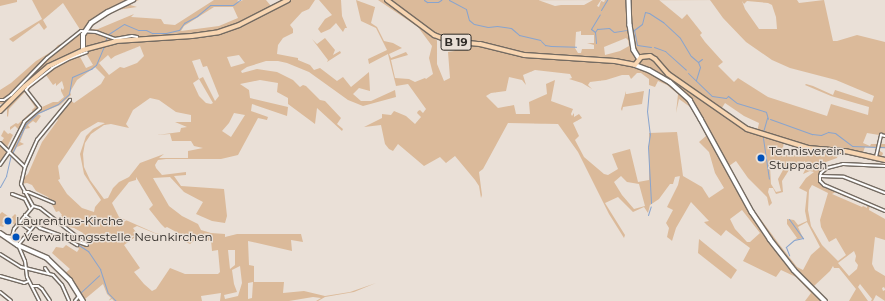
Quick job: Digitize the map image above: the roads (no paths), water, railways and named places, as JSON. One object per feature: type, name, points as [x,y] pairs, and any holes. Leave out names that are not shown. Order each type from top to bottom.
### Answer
[{"type":"main road","points":[[85,51],[82,43],[84,31],[100,16],[134,0]]},
{"type":"main road","points":[[1,108],[49,66],[85,51],[104,44],[137,39],[192,36],[219,32],[239,25],[288,0]]},
{"type":"main road","name":"B 19","points":[[387,0],[434,35],[450,41],[480,44],[528,56],[615,61],[635,65]]},
{"type":"main road","points":[[629,0],[630,25],[634,50],[644,68]]},
{"type":"main road","points":[[825,301],[789,264],[752,212],[702,119],[690,100],[670,82],[644,68],[635,65],[638,59],[644,55],[654,58],[666,73],[747,129],[808,148],[845,151],[885,160]]},
{"type":"main road","points":[[1,234],[47,258],[70,280],[83,301]]},
{"type":"street","points":[[0,100],[4,100],[11,95],[47,58],[77,34],[84,31],[102,34],[115,39],[137,36],[137,39]]},
{"type":"street","points":[[0,165],[10,152],[24,122],[40,108],[26,90],[28,87],[52,68],[85,51]]},
{"type":"street","points":[[62,237],[87,245],[40,208],[33,206],[24,192],[21,183],[37,140],[70,100]]},
{"type":"street","points":[[876,158],[881,135],[885,136]]},
{"type":"street","points":[[0,143],[26,168]]},
{"type":"street","points":[[885,166],[844,164],[827,168],[821,173],[820,176],[820,181],[824,185],[885,211]]},
{"type":"street","points":[[820,176],[844,177],[885,193]]},
{"type":"street","points":[[24,192],[28,192],[54,203]]},
{"type":"street","points":[[12,194],[25,199],[30,209]]},
{"type":"street","points":[[12,237],[19,222],[33,206]]},
{"type":"street","points":[[26,215],[35,225],[77,245]]},
{"type":"street","points":[[19,222],[30,230]]},
{"type":"street","points":[[18,244],[35,225]]},
{"type":"street","points":[[1,234],[12,237],[18,244],[25,261],[29,281],[39,301]]},
{"type":"street","points":[[0,254],[27,270],[49,274]]},
{"type":"street","points":[[45,268],[49,274],[60,282],[69,301]]},
{"type":"street","points":[[0,276],[24,283],[29,281]]},
{"type":"street","points":[[32,286],[38,286],[42,289],[50,301]]},
{"type":"street","points":[[0,292],[11,301]]},
{"type":"street","points":[[75,301],[79,296]]},
{"type":"waterway","points":[[105,43],[107,35],[124,24],[138,30],[146,30],[152,33],[166,33],[179,30],[184,23],[197,16],[210,5],[233,5],[240,0]]},
{"type":"waterway","points":[[424,0],[427,2],[438,2],[441,0]]},
{"type":"waterway","points":[[449,0],[466,9],[469,20],[474,24],[488,27],[497,26],[511,28],[519,35],[540,40]]},
{"type":"waterway","points":[[601,10],[607,0]]},
{"type":"waterway","points":[[651,47],[637,45],[634,30],[642,24],[645,12],[663,22],[680,38],[700,67],[696,80]]},
{"type":"waterway","points":[[595,32],[591,29],[600,14]]},
{"type":"waterway","points":[[596,43],[595,32],[597,29],[609,28],[614,32],[626,30]]},
{"type":"waterway","points":[[541,41],[545,45],[576,47]]},
{"type":"waterway","points":[[0,187],[6,176],[10,158],[26,124],[38,113],[58,104],[69,94],[72,77],[91,69],[96,65],[104,46]]},
{"type":"waterway","points":[[654,47],[665,51],[686,70]]},
{"type":"waterway","points":[[698,62],[702,59]]},
{"type":"waterway","points":[[688,73],[712,96],[726,98],[728,96],[737,103],[766,112],[768,119]]},
{"type":"waterway","points":[[649,89],[647,111],[650,134],[648,147],[651,203]]},
{"type":"waterway","points":[[763,132],[767,118]]},
{"type":"waterway","points":[[770,119],[812,134],[821,135],[828,132],[835,133],[852,146],[885,147]]},
{"type":"waterway","points":[[763,138],[769,179]]},
{"type":"waterway","points":[[19,196],[27,198],[31,205]]},
{"type":"waterway","points":[[648,215],[651,206]]},
{"type":"waterway","points":[[789,219],[803,238],[794,240],[786,247],[789,255]]},
{"type":"waterway","points":[[74,242],[88,251],[100,269],[108,293],[116,301]]},
{"type":"waterway","points":[[80,293],[99,275]]},
{"type":"place","name":"Tennisverein Stuppach","points":[[761,158]]},
{"type":"place","name":"Laurentius-Kirche","points":[[8,221]]},
{"type":"place","name":"Verwaltungsstelle Neunkirchen","points":[[16,237]]}]
